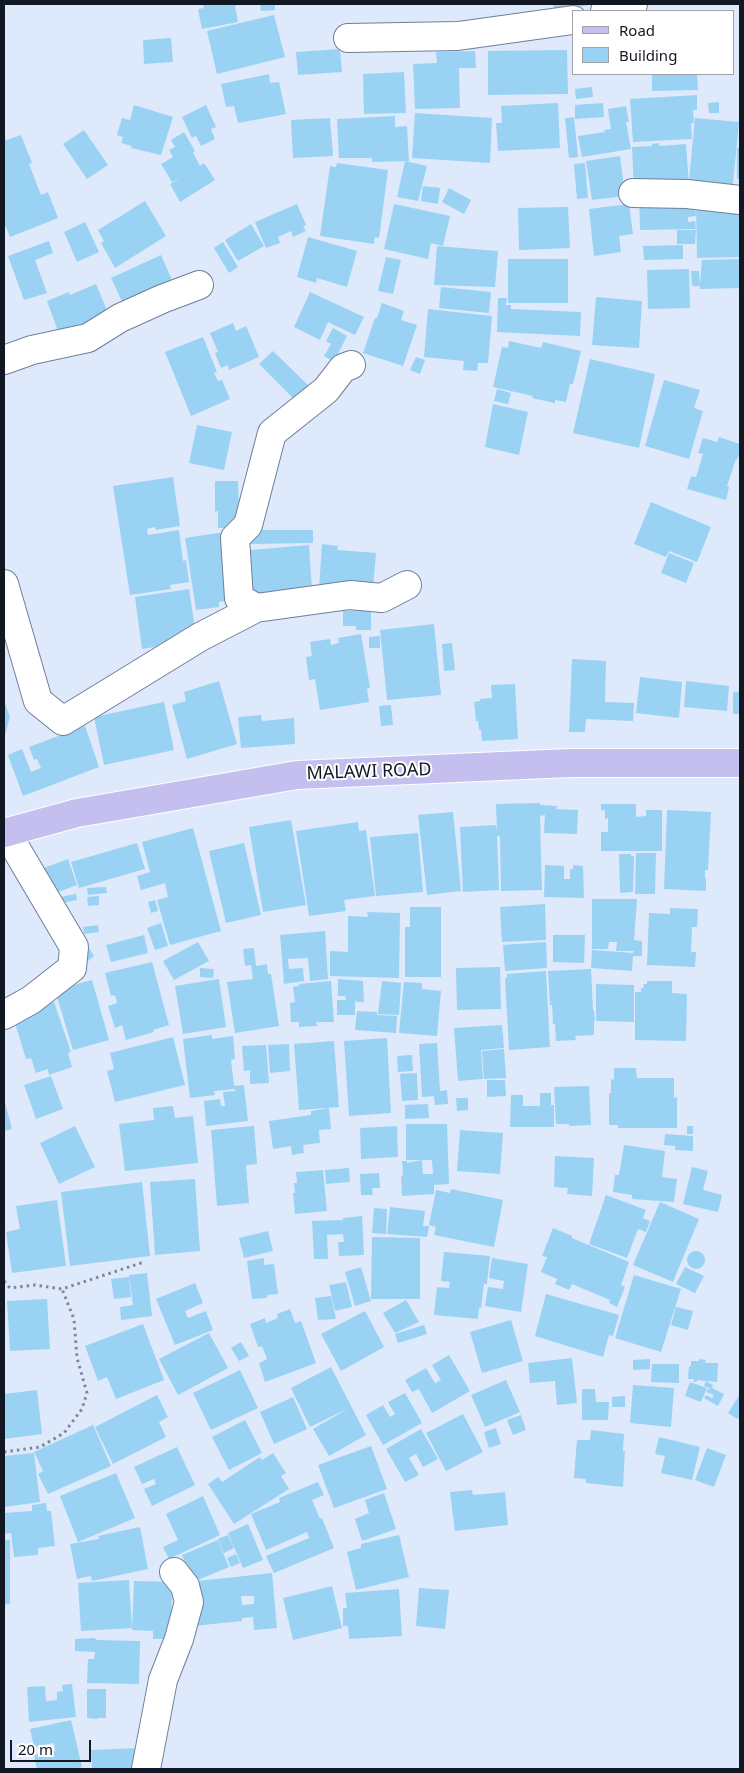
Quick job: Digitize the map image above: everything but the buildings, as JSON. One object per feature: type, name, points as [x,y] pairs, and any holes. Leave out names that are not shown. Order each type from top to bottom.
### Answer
[{"type":"main road","name":"MALAWI ROAD","points":[[5,833],[77,813],[297,775],[570,763],[740,763]]},
{"type":"street","points":[[608,10],[633,4]]},
{"type":"street","points":[[348,38],[458,36],[572,20]]},
{"type":"street","points":[[633,193],[687,194],[740,200]]},
{"type":"street","points":[[4,360],[32,350],[88,338],[120,318],[162,299],[199,286]]},
{"type":"street","points":[[256,608],[239,598],[235,538],[248,525],[272,433],[326,390],[343,368],[351,365]]},
{"type":"street","points":[[4,584],[38,701],[63,721],[200,637],[256,608],[350,595],[382,598],[407,585]]},
{"type":"street","points":[[4,1015],[31,1000],[72,968],[74,947],[5,833]]},
{"type":"street","points":[[146,1769],[163,1680],[179,1639],[189,1602],[185,1586],[174,1572]]},
{"type":"path","points":[[4,1281],[10,1288],[35,1285],[62,1289],[144,1262]]},
{"type":"path","points":[[4,1452],[40,1447],[64,1433],[82,1409],[88,1393],[78,1358],[74,1319],[62,1289]]}]
